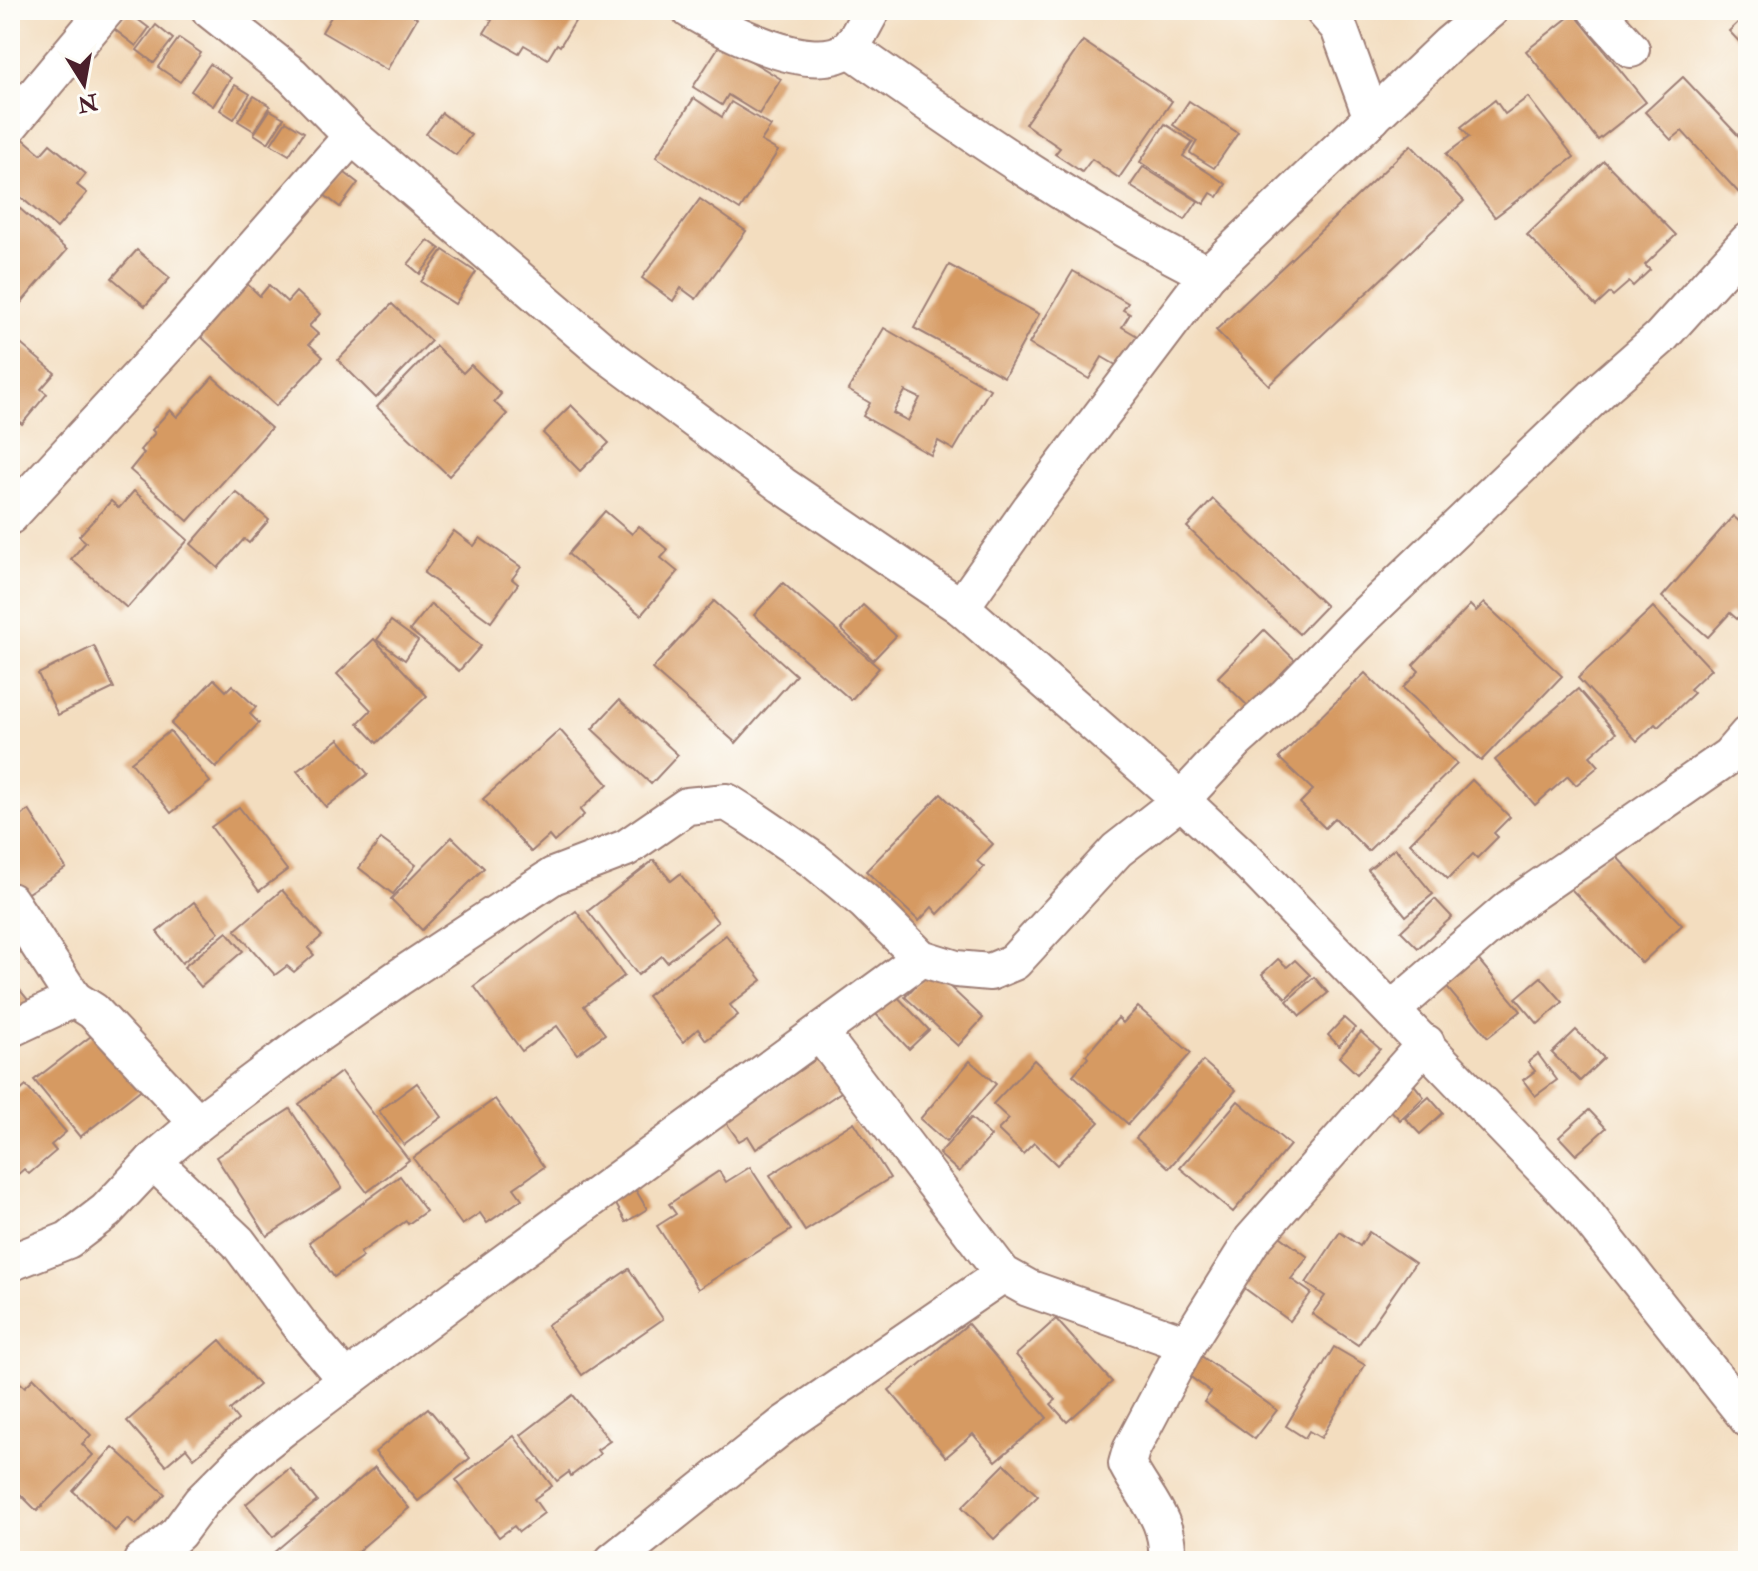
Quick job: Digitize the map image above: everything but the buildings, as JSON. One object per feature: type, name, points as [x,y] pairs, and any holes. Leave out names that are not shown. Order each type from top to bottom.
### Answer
[{"type":"street","points":[[10,125],[106,10]]},
{"type":"street","points":[[210,10],[292,75],[352,136],[605,353],[782,485],[961,607],[1181,800],[1251,865],[1393,1009],[1577,1203],[1748,1419]]},
{"type":"street","points":[[690,10],[730,33],[768,48],[807,56],[828,56],[849,48],[872,10]]},
{"type":"street","points":[[1323,10],[1339,28],[1372,118]]},
{"type":"street","points":[[961,607],[1031,508],[1208,274],[1449,44],[1490,10]]},
{"type":"street","points":[[1596,10],[1631,49]]},
{"type":"street","points":[[849,48],[1010,161],[1109,221],[1208,274]]},
{"type":"street","points":[[10,516],[181,331],[352,136]]},
{"type":"street","points":[[10,1263],[68,1240],[106,1211],[153,1161],[198,1123],[398,978],[553,876],[626,848],[687,806],[727,802],[749,816],[815,861],[865,902],[921,958],[956,969],[990,972],[1014,962],[1117,850],[1181,800],[1235,742],[1287,695],[1355,625],[1604,387],[1660,338],[1748,241]]},
{"type":"street","points":[[1393,1009],[1510,908],[1742,755]]},
{"type":"street","points":[[10,901],[74,999],[93,1011],[198,1123]]},
{"type":"street","points":[[142,1561],[178,1533],[201,1502],[244,1459],[346,1380],[921,958]]},
{"type":"street","points":[[10,1029],[74,999]]},
{"type":"street","points":[[820,1033],[1003,1274],[1028,1288],[1187,1344]]},
{"type":"street","points":[[1167,1561],[1168,1543],[1160,1517],[1127,1464],[1131,1450],[1187,1344],[1252,1240],[1426,1043]]},
{"type":"street","points":[[153,1161],[238,1242],[303,1329],[346,1380]]},
{"type":"street","points":[[613,1561],[786,1423],[1003,1274]]}]
